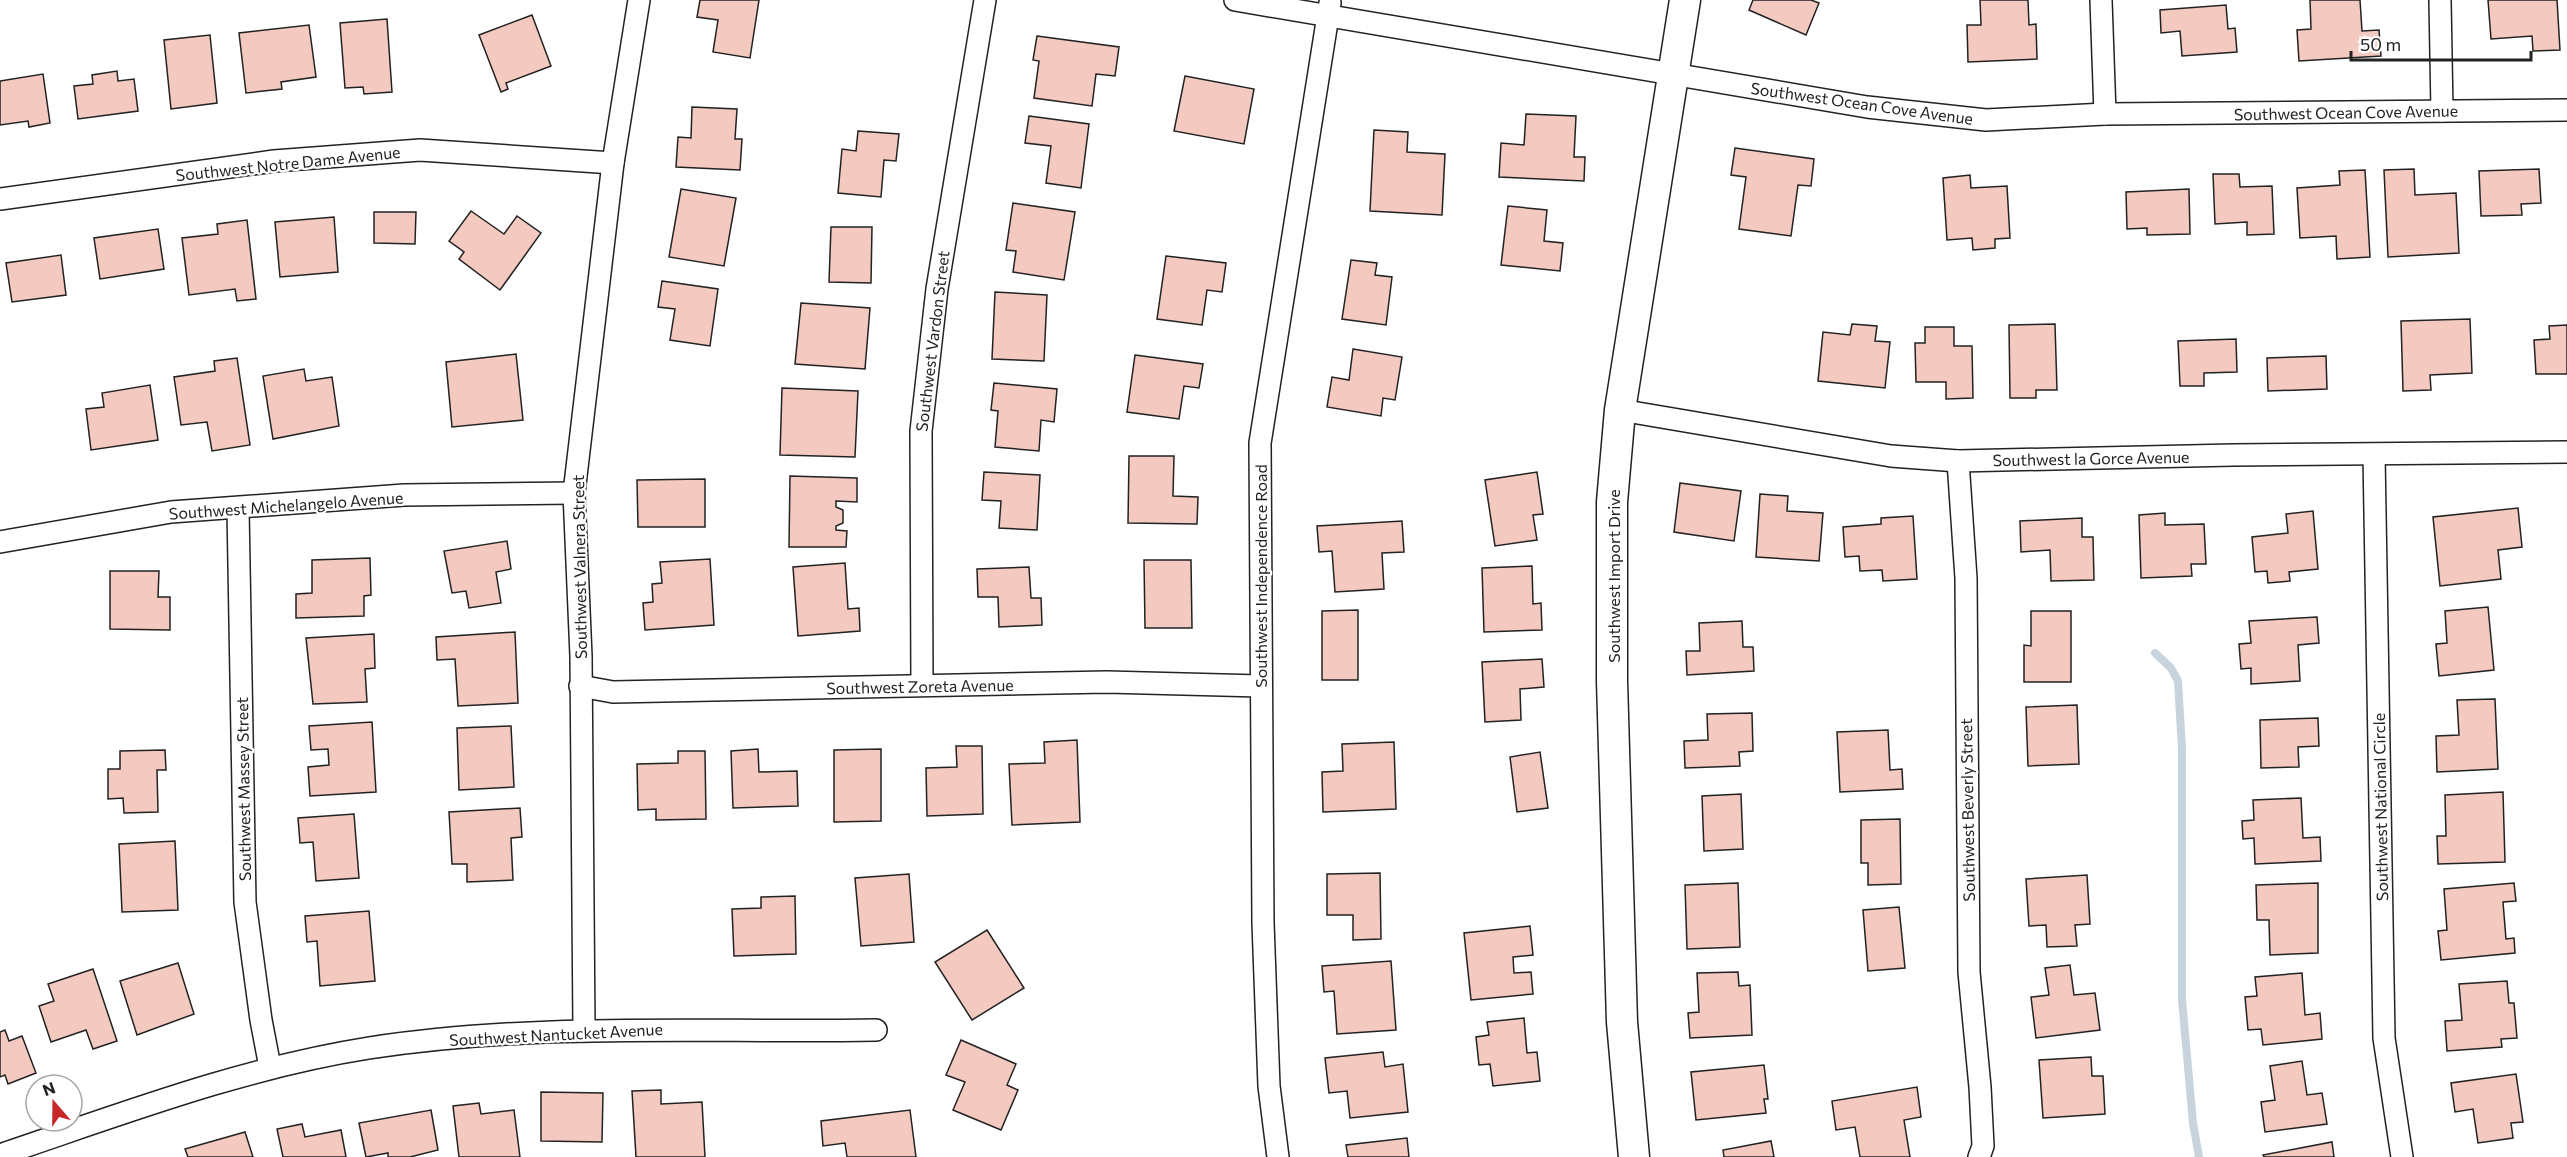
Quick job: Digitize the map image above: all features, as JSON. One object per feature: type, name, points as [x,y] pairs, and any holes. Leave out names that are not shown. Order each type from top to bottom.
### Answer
[{"type":"street","name":"Southwest Valnera Street","points":[[584,1030],[580,686],[574,493],[613,163],[639,0]]},
{"type":"street","name":"Southwest Vardon Street","points":[[922,685],[921,431],[944,243],[985,0]]},
{"type":"street","name":"Southwest Ocean Cove Avenue","points":[[1235,0],[1329,7],[1673,76],[1867,107],[1986,120],[2105,114],[2567,110]]},
{"type":"street","name":"Southwest Import Drive","points":[[1634,1157],[1622,1022],[1612,681],[1612,502],[1620,410],[1684,0]]},
{"type":"street","points":[[2101,0],[2105,114]]},
{"type":"street","points":[[2440,0],[2442,111]]},
{"type":"street","name":"Southwest Independence Road","points":[[1278,1157],[1269,1086],[1263,923],[1264,778],[1260,686],[1260,443],[1294,214],[1329,7]]},
{"type":"street","name":"Southwest Notre Dame Avenue","points":[[0,199],[274,160],[420,150],[613,163]]},
{"type":"street","name":"Southwest la Gorce Avenue","points":[[1620,410],[1891,456],[1958,461],[2219,455],[2567,452]]},
{"type":"street","name":"Southwest National Circle","points":[[2374,455],[2384,1038],[2402,1157]]},
{"type":"street","name":"Southwest Beverly Street","points":[[1958,461],[1966,578],[1969,972],[1980,1087],[1983,1146],[1979,1157]]},
{"type":"street","name":"Southwest Michelangelo Avenue","points":[[0,542],[171,512],[238,509],[404,495],[574,493]]},
{"type":"street","name":"Southwest Massey Street","points":[[238,509],[244,902],[270,1067]]},
{"type":"street","name":"Southwest Zoreta Avenue","points":[[580,686],[613,692],[1107,682],[1260,686]]},
{"type":"street","name":"Southwest Nantucket Avenue","points":[[0,1155],[232,1077],[270,1067],[381,1047],[490,1034],[584,1030],[876,1030]]},
{"type":"building","points":[[700,0],[759,0],[750,58],[713,52],[718,20],[697,17]]},
{"type":"building","points":[[1753,0],[1811,0],[1819,3],[1806,35],[1749,10]]},
{"type":"building","points":[[1980,0],[2028,0],[2029,25],[2036,24],[2037,59],[1968,62],[1967,25],[1981,25]]},
{"type":"building","points":[[2310,0],[2360,0],[2362,31],[2379,30],[2381,56],[2299,61],[2297,30],[2311,29]]},
{"type":"building","points":[[2488,0],[2557,0],[2560,50],[2533,51],[2532,36],[2491,39]]},
{"type":"building","points":[[2226,5],[2228,29],[2235,28],[2237,52],[2182,56],[2180,31],[2161,33],[2160,10]]},
{"type":"building","points":[[532,15],[551,66],[506,83],[508,89],[501,92],[479,35]]},
{"type":"building","points":[[387,19],[392,92],[364,94],[363,87],[345,88],[340,23]]},
{"type":"building","points":[[309,25],[316,77],[281,82],[282,89],[246,93],[239,33]]},
{"type":"building","points":[[210,35],[217,103],[171,109],[164,40]]},
{"type":"building","points":[[1037,36],[1119,47],[1115,76],[1096,74],[1092,106],[1034,98],[1039,61],[1033,60]]},
{"type":"building","points":[[117,71],[118,81],[134,79],[138,111],[78,119],[74,86],[93,84],[92,75]]},
{"type":"building","points":[[43,74],[50,123],[29,127],[28,121],[0,125],[0,81]]},
{"type":"building","points":[[1185,76],[1254,89],[1244,144],[1174,131]]},
{"type":"building","points":[[692,107],[737,109],[735,139],[742,139],[740,170],[676,167],[678,137],[691,138]]},
{"type":"building","points":[[1526,114],[1576,116],[1574,157],[1585,157],[1584,181],[1499,177],[1501,143],[1524,145]]},
{"type":"building","points":[[1029,116],[1089,124],[1081,188],[1046,183],[1051,146],[1025,143]]},
{"type":"building","points":[[1374,130],[1408,132],[1407,152],[1445,154],[1442,215],[1370,211]]},
{"type":"building","points":[[858,131],[899,134],[896,161],[884,160],[881,197],[838,193],[842,149],[856,151]]},
{"type":"building","points":[[1735,148],[1814,159],[1811,186],[1798,185],[1791,236],[1739,229],[1746,177],[1731,175]]},
{"type":"building","points":[[2414,169],[2415,195],[2456,193],[2459,253],[2388,257],[2384,170]]},
{"type":"building","points":[[2539,169],[2541,203],[2521,204],[2522,215],[2481,216],[2479,171]]},
{"type":"building","points":[[2365,170],[2370,257],[2337,259],[2336,236],[2300,238],[2297,188],[2340,185],[2339,171]]},
{"type":"building","points":[[2213,174],[2239,174],[2240,187],[2272,186],[2274,234],[2247,235],[2247,222],[2215,224]]},
{"type":"building","points":[[1970,175],[1971,188],[2007,186],[2010,238],[1995,239],[1995,248],[1973,250],[1972,238],[1947,240],[1943,178]]},
{"type":"building","points":[[681,189],[736,198],[724,266],[669,257]]},
{"type":"building","points":[[2189,189],[2190,234],[2147,235],[2147,228],[2127,229],[2126,192]]},
{"type":"building","points":[[1013,203],[1075,212],[1064,280],[1013,272],[1016,251],[1006,250]]},
{"type":"building","points":[[1508,206],[1547,210],[1544,241],[1563,243],[1560,271],[1501,265]]},
{"type":"building","points":[[471,211],[504,234],[517,216],[541,233],[500,290],[459,259],[464,252],[449,241]]},
{"type":"building","points":[[374,212],[416,212],[415,244],[374,243]]},
{"type":"building","points":[[334,217],[338,272],[280,277],[275,222]]},
{"type":"building","points":[[247,220],[256,299],[237,301],[235,289],[189,295],[182,238],[218,234],[217,224]]},
{"type":"building","points":[[831,227],[872,227],[871,283],[829,282]]},
{"type":"building","points":[[158,229],[164,269],[100,279],[94,238]]},
{"type":"building","points":[[61,255],[66,295],[12,302],[6,263]]},
{"type":"building","points":[[1166,256],[1226,263],[1222,292],[1207,290],[1202,325],[1157,319]]},
{"type":"building","points":[[1351,260],[1377,263],[1375,275],[1392,277],[1386,325],[1342,319]]},
{"type":"building","points":[[662,281],[718,289],[710,346],[670,340],[675,309],[658,307]]},
{"type":"building","points":[[995,292],[1047,295],[1044,361],[992,359]]},
{"type":"building","points":[[801,303],[870,308],[865,369],[795,364]]},
{"type":"building","points":[[2470,319],[2472,373],[2430,375],[2431,390],[2403,391],[2401,321]]},
{"type":"building","points":[[1852,324],[1877,326],[1875,341],[1890,342],[1885,388],[1818,381],[1823,332],[1850,335]]},
{"type":"building","points":[[2055,324],[2057,390],[2036,390],[2036,398],[2010,398],[2009,325]]},
{"type":"building","points":[[2567,325],[2567,374],[2536,374],[2534,340],[2550,339],[2549,326]]},
{"type":"building","points":[[1925,327],[1954,327],[1954,346],[1972,346],[1973,398],[1946,399],[1946,382],[1916,382],[1915,343],[1925,343]]},
{"type":"building","points":[[2236,339],[2237,372],[2204,373],[2204,386],[2180,386],[2178,341]]},
{"type":"building","points":[[1353,349],[1402,357],[1395,400],[1383,398],[1381,416],[1327,407],[1332,377],[1349,380]]},
{"type":"building","points":[[516,354],[523,420],[452,427],[446,362]]},
{"type":"building","points":[[1135,355],[1203,364],[1199,388],[1184,386],[1179,419],[1127,412]]},
{"type":"building","points":[[2326,356],[2327,389],[2268,391],[2267,358]]},
{"type":"building","points":[[237,358],[250,445],[212,451],[207,422],[181,425],[174,377],[215,371],[214,361]]},
{"type":"building","points":[[304,369],[306,381],[332,377],[339,426],[273,439],[263,376]]},
{"type":"building","points":[[994,383],[1057,389],[1054,422],[1041,420],[1039,451],[995,447],[998,411],[991,410]]},
{"type":"building","points":[[150,385],[158,440],[91,450],[86,409],[104,407],[102,393]]},
{"type":"building","points":[[782,388],[858,391],[855,457],[780,455]]},
{"type":"building","points":[[1129,456],[1174,456],[1173,496],[1198,497],[1197,524],[1128,523]]},
{"type":"building","points":[[984,472],[1040,475],[1037,530],[999,528],[1001,501],[982,500]]},
{"type":"building","points":[[1537,472],[1543,514],[1533,515],[1537,540],[1495,546],[1485,480]]},
{"type":"building","points":[[790,476],[857,478],[857,502],[836,501],[836,507],[843,510],[843,523],[836,526],[836,530],[847,531],[846,547],[789,547]]},
{"type":"building","points":[[705,479],[705,527],[638,527],[637,480]]},
{"type":"building","points":[[1680,483],[1741,491],[1734,541],[1674,532]]},
{"type":"building","points":[[1760,494],[1788,496],[1787,511],[1823,513],[1819,561],[1756,557]]},
{"type":"building","points":[[2518,508],[2522,547],[2498,550],[2501,579],[2440,586],[2433,517]]},
{"type":"building","points":[[2313,511],[2318,569],[2289,572],[2290,581],[2268,583],[2267,571],[2255,572],[2252,537],[2288,533],[2286,514]]},
{"type":"building","points":[[2165,513],[2165,525],[2204,524],[2206,564],[2191,564],[2192,576],[2141,578],[2139,515]]},
{"type":"building","points":[[1913,516],[1917,579],[1883,581],[1882,570],[1860,571],[1859,556],[1845,557],[1843,527],[1881,524],[1881,518]]},
{"type":"building","points":[[2082,518],[2082,537],[2093,537],[2094,580],[2051,581],[2050,550],[2021,552],[2020,521]]},
{"type":"building","points":[[1402,521],[1404,552],[1382,553],[1384,589],[1335,592],[1332,551],[1319,552],[1317,526]]},
{"type":"building","points":[[507,541],[511,569],[496,572],[501,603],[469,608],[466,591],[452,593],[444,551]]},
{"type":"building","points":[[370,558],[371,595],[364,596],[364,616],[296,618],[296,594],[312,593],[312,560]]},
{"type":"building","points":[[710,559],[714,625],[645,630],[643,603],[653,602],[652,584],[662,583],[660,562]]},
{"type":"building","points":[[1144,560],[1191,560],[1192,628],[1145,628]]},
{"type":"building","points":[[845,563],[848,609],[859,608],[860,631],[798,636],[793,567]]},
{"type":"building","points":[[1532,566],[1533,604],[1541,603],[1542,630],[1484,632],[1482,568]]},
{"type":"building","points":[[1029,567],[1031,598],[1041,598],[1042,625],[999,627],[998,597],[978,597],[977,569]]},
{"type":"building","points":[[110,571],[159,571],[158,597],[170,597],[170,630],[110,629]]},
{"type":"building","points":[[2488,607],[2494,670],[2439,676],[2436,644],[2447,643],[2445,611]]},
{"type":"building","points":[[1358,610],[1358,680],[1322,680],[1322,611]]},
{"type":"building","points":[[2031,611],[2071,611],[2071,682],[2024,682],[2024,645],[2031,646]]},
{"type":"building","points":[[2317,617],[2319,643],[2298,645],[2300,681],[2251,684],[2251,668],[2241,669],[2239,644],[2251,643],[2249,621]]},
{"type":"building","points":[[1742,621],[1743,647],[1753,647],[1754,671],[1687,675],[1686,651],[1700,651],[1699,623]]},
{"type":"building","points":[[515,632],[518,703],[458,706],[455,659],[437,660],[436,637]]},
{"type":"building","points":[[374,634],[375,668],[365,669],[367,702],[313,704],[306,638]]},
{"type":"building","points":[[1542,659],[1544,687],[1520,689],[1521,720],[1485,722],[1482,662]]},
{"type":"building","points":[[2495,699],[2498,769],[2437,772],[2436,736],[2459,735],[2457,700]]},
{"type":"building","points":[[2077,705],[2079,764],[2028,766],[2026,707]]},
{"type":"building","points":[[1752,713],[1753,751],[1739,752],[1740,766],[1685,768],[1684,741],[1708,740],[1707,714]]},
{"type":"building","points":[[2318,718],[2319,746],[2298,747],[2299,767],[2261,768],[2260,720]]},
{"type":"building","points":[[372,722],[376,792],[310,796],[308,767],[329,765],[328,749],[311,750],[309,726]]},
{"type":"building","points":[[511,726],[514,787],[459,790],[457,728]]},
{"type":"building","points":[[1888,730],[1890,770],[1902,769],[1903,789],[1840,792],[1837,732]]},
{"type":"building","points":[[1077,740],[1080,822],[1012,825],[1009,764],[1045,763],[1044,742]]},
{"type":"building","points":[[1394,742],[1396,809],[1323,812],[1322,772],[1343,771],[1342,744]]},
{"type":"building","points":[[956,746],[982,746],[983,814],[927,816],[926,768],[957,767]]},
{"type":"building","points":[[758,749],[759,772],[797,771],[798,806],[733,808],[731,751]]},
{"type":"building","points":[[881,749],[881,821],[834,822],[834,750]]},
{"type":"building","points":[[165,750],[166,770],[157,770],[158,812],[124,813],[123,798],[108,799],[108,769],[120,769],[120,751]]},
{"type":"building","points":[[678,751],[705,751],[706,819],[656,820],[656,809],[638,810],[637,764],[678,763]]},
{"type":"building","points":[[1540,752],[1548,808],[1517,812],[1510,757]]},
{"type":"building","points":[[2503,792],[2505,862],[2438,864],[2437,836],[2446,836],[2445,795]]},
{"type":"building","points":[[1741,794],[1743,849],[1704,851],[1702,796]]},
{"type":"building","points":[[2301,798],[2303,838],[2320,837],[2321,861],[2255,864],[2254,838],[2243,839],[2242,821],[2254,820],[2253,800]]},
{"type":"building","points":[[520,808],[522,837],[511,838],[513,880],[467,882],[467,864],[452,864],[449,812]]},
{"type":"building","points":[[354,814],[359,878],[316,881],[313,842],[300,843],[298,818]]},
{"type":"building","points":[[1900,819],[1901,884],[1868,885],[1868,863],[1861,863],[1861,820]]},
{"type":"building","points":[[175,841],[178,910],[122,912],[119,844]]},
{"type":"building","points":[[1380,873],[1381,939],[1353,940],[1353,915],[1327,915],[1327,874]]},
{"type":"building","points":[[909,874],[914,942],[861,946],[855,878]]},
{"type":"building","points":[[2087,875],[2090,924],[2075,925],[2077,946],[2047,947],[2046,925],[2029,926],[2026,879]]},
{"type":"building","points":[[1738,883],[1740,947],[1687,949],[1685,885]]},
{"type":"building","points":[[2318,883],[2318,953],[2270,955],[2269,920],[2257,920],[2256,885]]},
{"type":"building","points":[[2514,883],[2516,901],[2503,902],[2506,939],[2514,938],[2515,953],[2441,960],[2438,931],[2447,930],[2444,889]]},
{"type":"building","points":[[795,896],[796,954],[734,956],[732,909],[761,908],[761,897]]},
{"type":"building","points":[[1899,907],[1905,968],[1868,971],[1863,910]]},
{"type":"building","points":[[369,911],[375,981],[320,986],[317,941],[307,942],[305,916]]},
{"type":"building","points":[[1530,926],[1533,955],[1513,957],[1514,973],[1531,972],[1533,994],[1471,1000],[1464,933]]},
{"type":"building","points":[[987,930],[1024,988],[972,1020],[935,962]]},
{"type":"building","points":[[1391,961],[1396,1030],[1337,1034],[1334,991],[1324,992],[1322,966]]},
{"type":"building","points":[[178,963],[194,1014],[137,1035],[120,981]]},
{"type":"building","points":[[2070,965],[2074,995],[2095,993],[2100,1030],[2036,1038],[2031,997],[2049,995],[2045,968]]},
{"type":"building","points":[[93,969],[117,1041],[93,1049],[86,1030],[51,1042],[39,1006],[54,1001],[48,984]]},
{"type":"building","points":[[1738,972],[1739,986],[1750,985],[1752,1035],[1690,1038],[1688,1013],[1699,1012],[1697,973]]},
{"type":"building","points":[[2302,973],[2305,1015],[2320,1013],[2322,1039],[2263,1045],[2261,1029],[2248,1030],[2245,997],[2257,996],[2255,977]]},
{"type":"building","points":[[2507,981],[2509,1003],[2514,1003],[2517,1038],[2501,1039],[2502,1047],[2447,1051],[2445,1021],[2462,1020],[2459,984]]},
{"type":"building","points":[[1524,1018],[1527,1053],[1537,1052],[1540,1081],[1493,1086],[1490,1064],[1479,1065],[1476,1037],[1489,1035],[1487,1022]]},
{"type":"building","points":[[5,1030],[9,1041],[22,1036],[36,1073],[24,1073],[24,1078],[8,1084],[5,1075],[0,1077],[0,1032]]},
{"type":"building","points":[[961,1040],[1016,1064],[1007,1085],[1018,1090],[1001,1130],[953,1110],[965,1082],[946,1075]]},
{"type":"building","points":[[1383,1052],[1385,1067],[1403,1064],[1408,1112],[1350,1118],[1347,1091],[1329,1093],[1325,1058]]},
{"type":"building","points":[[2091,1057],[2092,1076],[2103,1076],[2105,1114],[2043,1118],[2039,1060]]},
{"type":"building","points":[[2302,1061],[2307,1095],[2322,1093],[2327,1124],[2265,1132],[2261,1102],[2275,1100],[2270,1066]]},
{"type":"building","points":[[1764,1065],[1768,1099],[1764,1099],[1766,1113],[1696,1120],[1691,1072]]},
{"type":"building","points":[[2516,1074],[2523,1122],[2511,1123],[2513,1138],[2478,1143],[2473,1109],[2455,1112],[2451,1083]]},
{"type":"building","points":[[1917,1087],[1921,1117],[1904,1120],[1910,1157],[1860,1157],[1855,1127],[1836,1130],[1832,1101]]},
{"type":"building","points":[[661,1090],[661,1104],[702,1102],[705,1157],[636,1157],[632,1091]]},
{"type":"building","points":[[541,1092],[603,1093],[602,1142],[541,1141]]},
{"type":"building","points":[[479,1103],[481,1114],[514,1110],[520,1157],[459,1157],[453,1106]]},
{"type":"building","points":[[431,1110],[438,1150],[410,1157],[388,1157],[388,1153],[366,1157],[359,1123]]},
{"type":"building","points":[[910,1110],[916,1157],[847,1157],[845,1143],[823,1146],[821,1121]]},
{"type":"building","points":[[302,1124],[305,1137],[341,1130],[346,1157],[283,1157],[277,1129]]},
{"type":"building","points":[[245,1132],[253,1157],[188,1157],[185,1149]]},
{"type":"building","points":[[1407,1138],[1409,1157],[1348,1157],[1346,1145]]},
{"type":"building","points":[[1771,1141],[1774,1157],[1724,1157],[1723,1150]]},
{"type":"building","points":[[2332,1142],[2334,1157],[2264,1157],[2263,1155]]},
{"type":"waterway","points":[[2155,653],[2171,668],[2178,681],[2182,749],[2182,1000],[2193,1123],[2199,1157]]}]
